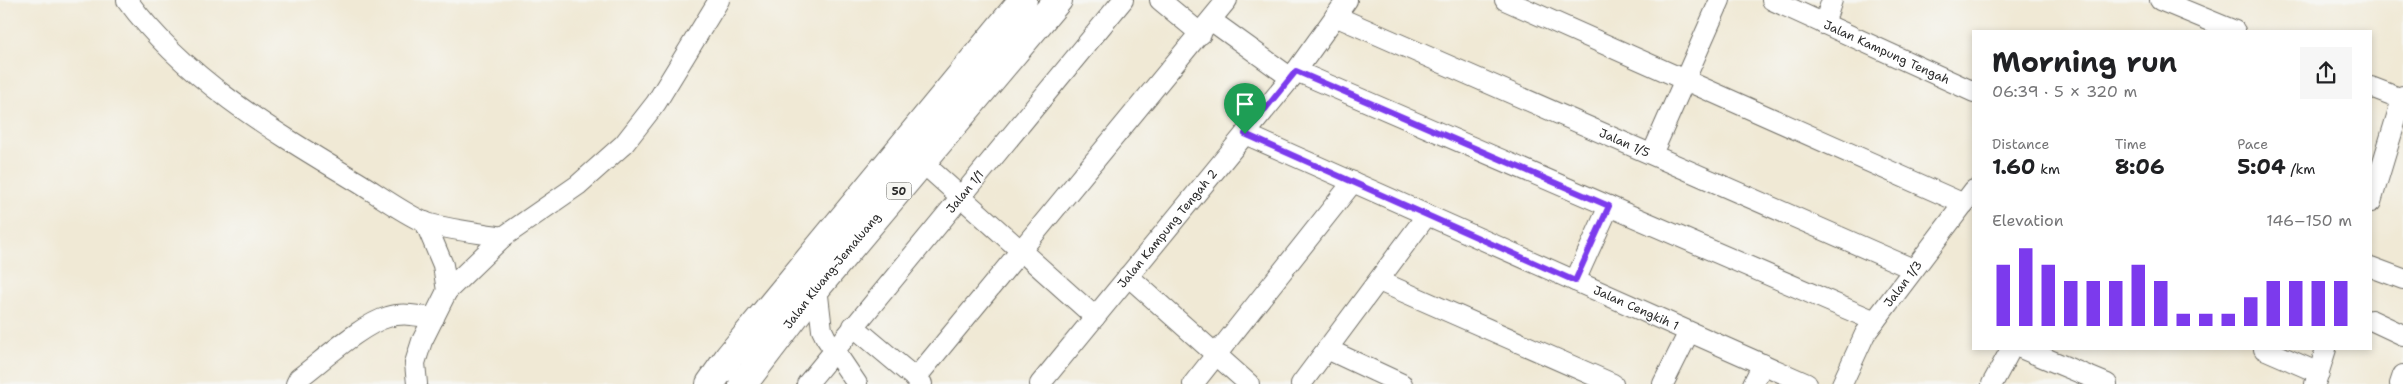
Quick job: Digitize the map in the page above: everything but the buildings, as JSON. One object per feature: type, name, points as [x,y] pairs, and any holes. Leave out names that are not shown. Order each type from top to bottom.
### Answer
[{"type":"highway","name":"Jalan Kluang-Jemaluang","points":[[710,384],[729,357],[1023,0]]},
{"type":"highway","name":"Jalan Kluang-Jemaluang","points":[[743,384],[817,287],[1058,0]]},
{"type":"street","points":[[127,0],[139,16],[188,66],[226,97],[284,138],[425,222],[503,237]]},
{"type":"street","points":[[417,384],[415,363],[422,341],[446,291],[503,237],[578,184],[624,144],[656,103],[719,0]]},
{"type":"street","name":"Jalan 1/1","points":[[807,384],[1123,0]]},
{"type":"street","points":[[1160,0],[1206,28],[1294,74],[1609,206],[1875,321]]},
{"type":"street","points":[[853,326],[919,381],[1021,251],[1206,28],[1227,0]]},
{"type":"street","points":[[1505,0],[1684,80],[1969,197]]},
{"type":"street","points":[[1652,154],[1720,0]]},
{"type":"street","name":"Jalan Kampung Tengah","points":[[1772,0],[1972,91]]},
{"type":"street","points":[[1824,24],[1832,0]]},
{"type":"street","points":[[2160,0],[2196,7],[2233,30]]},
{"type":"street","name":"Jalan Kampung Tengah 2","points":[[1040,384],[1294,74],[1341,8]]},
{"type":"street","name":"Jalan 1/5","points":[[1341,8],[1652,154],[1914,269]]},
{"type":"street","points":[[2372,86],[2402,98],[2377,162],[2372,195]]},
{"type":"street","name":"Jalan Cengkih 1","points":[[1245,134],[1807,384]]},
{"type":"street","points":[[923,163],[1095,317]]},
{"type":"street","points":[[1193,384],[1353,182]]},
{"type":"street","name":"Jalan 1/3","points":[[1842,384],[1865,334],[1969,197]]},
{"type":"street","points":[[1575,281],[1609,206]]},
{"type":"street","points":[[1301,384],[1427,215]]},
{"type":"street","points":[[425,222],[443,265],[446,291]]},
{"type":"street","points":[[2372,267],[2403,279]]},
{"type":"street","points":[[1128,276],[1249,384]]},
{"type":"street","points":[[1379,281],[1613,384]]},
{"type":"street","points":[[817,287],[822,330],[833,351],[857,384]]},
{"type":"street","points":[[296,384],[299,378],[373,323],[388,317],[405,314],[434,318]]},
{"type":"street","points":[[2372,320],[2403,335]]},
{"type":"street","points":[[1663,384],[1689,332]]},
{"type":"street","points":[[1328,349],[1394,382]]},
{"type":"street","points":[[1992,384],[2010,350]]},
{"type":"street","points":[[2025,350],[2107,384]]},
{"type":"street","points":[[2266,350],[2317,379],[2326,350]]},
{"type":"street","points":[[1753,384],[1763,364]]},
{"type":"street","points":[[2400,384],[2403,375]]},
{"type":"route","points":[[1296,71],[1609,206],[1575,281],[1245,134],[1296,71]]}]
